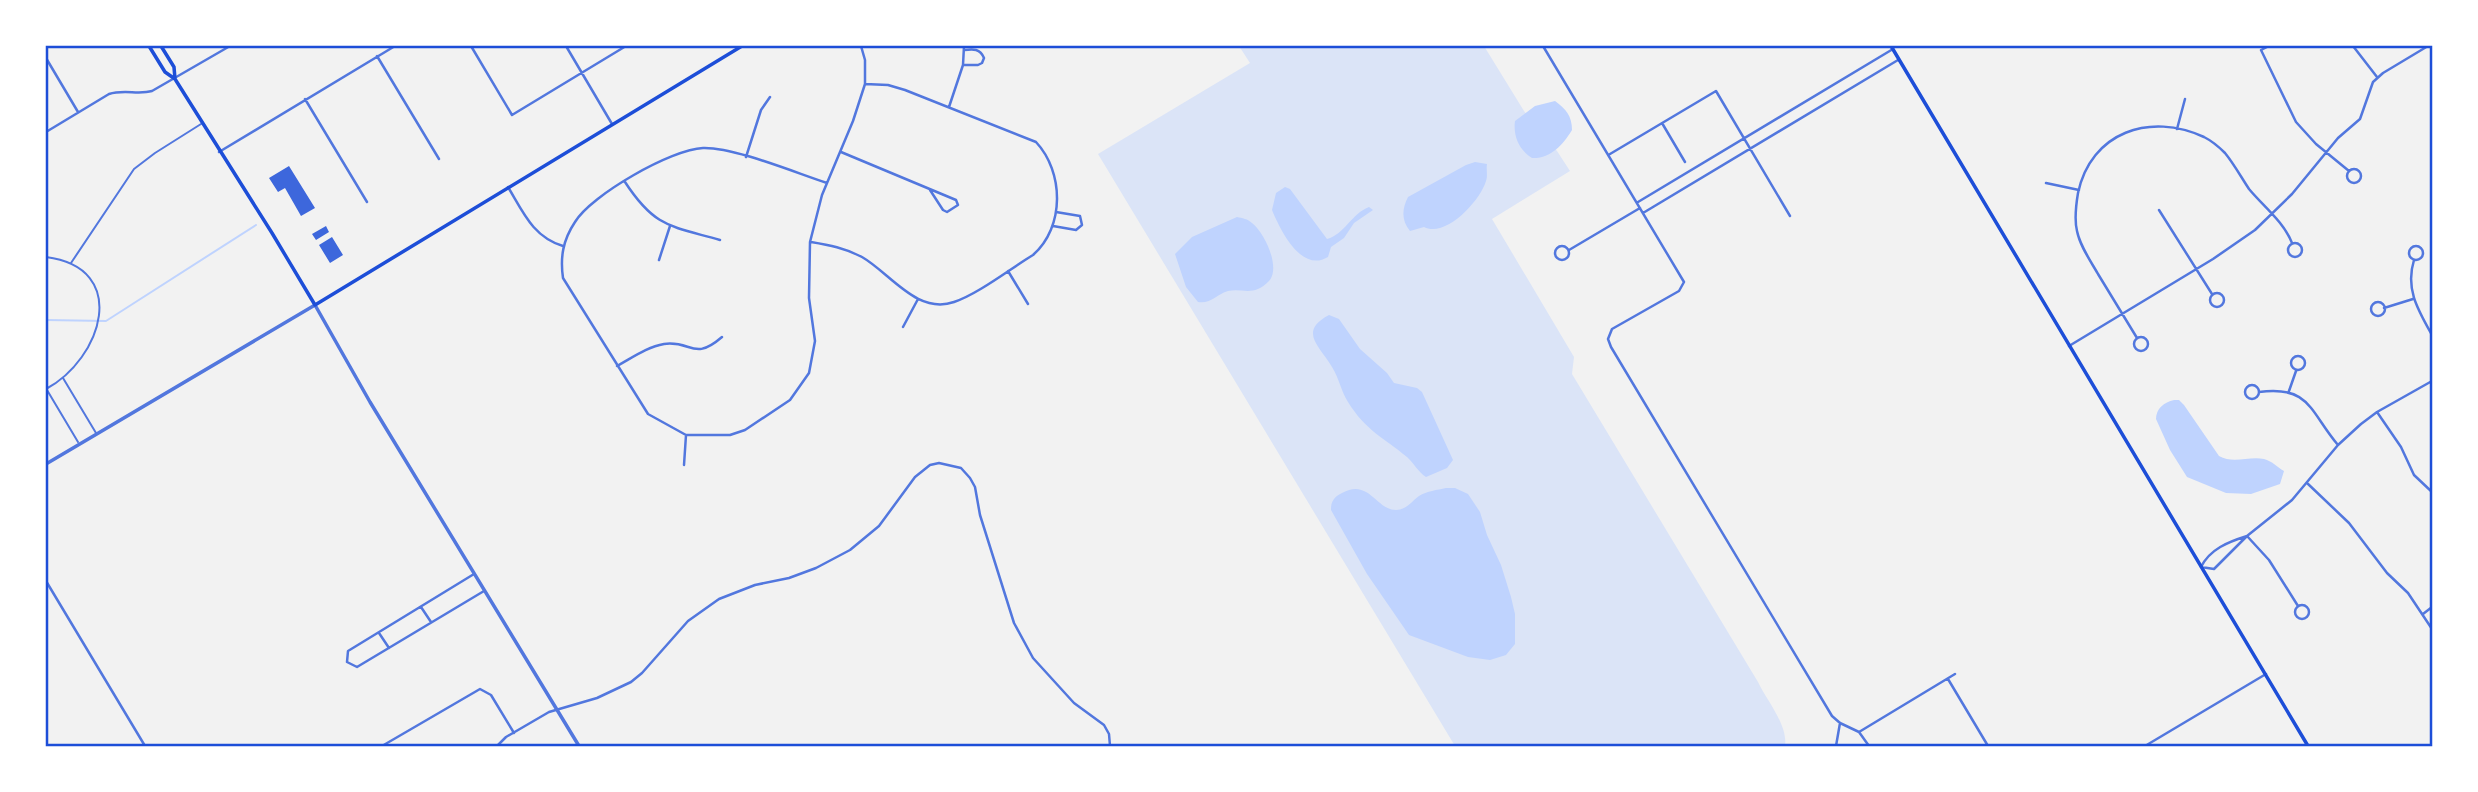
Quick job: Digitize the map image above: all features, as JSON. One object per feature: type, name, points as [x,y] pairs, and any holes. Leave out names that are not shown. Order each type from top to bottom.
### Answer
[{"type":"main road","points":[[149,46],[165,72],[175,79],[314,305],[742,46]]},
{"type":"main road","points":[[161,46],[174,67],[175,79]]},
{"type":"main road","points":[[1892,47],[2308,747]]},
{"type":"street","points":[[46,132],[109,94],[152,92],[224,47],[230,46]]},
{"type":"street","points":[[219,152],[395,46]]},
{"type":"street","points":[[471,46],[512,115],[626,46]]},
{"type":"street","points":[[566,46],[612,124]]},
{"type":"street","points":[[827,183],[718,149],[691,149],[664,158],[592,203],[576,219],[561,255],[563,278],[648,414],[686,435],[730,435],[745,430],[790,400],[809,373],[814,341],[809,298],[810,242],[815,217],[865,84],[865,60],[860,46]]},
{"type":"street","points":[[1543,46],[1682,278],[1683,287],[1612,329],[1608,339],[1611,346],[1832,716],[1859,732],[1870,747]]},
{"type":"street","points":[[2269,46],[2261,50],[2296,122],[2348,171]]},
{"type":"street","points":[[2353,46],[2377,77]]},
{"type":"street","points":[[2069,346],[2196,270],[2231,247],[2272,214],[2360,119],[2370,87],[2377,77],[2428,46]]},
{"type":"street","points":[[1637,203],[1892,47]]},
{"type":"street","points":[[948,107],[963,65],[964,48],[981,52],[984,58],[982,63],[963,65]]},
{"type":"street","points":[[377,56],[439,159]]},
{"type":"street","points":[[46,58],[78,112]]},
{"type":"street","points":[[1643,213],[1899,60]]},
{"type":"street","points":[[810,242],[838,246],[860,256],[918,299],[932,304],[955,302],[1008,271],[1037,252],[1053,226],[1058,184],[1054,171],[1036,142],[905,90],[888,85],[865,84]]},
{"type":"street","points":[[1609,155],[1716,91],[1790,216]]},
{"type":"street","points":[[746,157],[761,110],[770,97]]},
{"type":"street","points":[[305,99],[367,202]]},
{"type":"street","points":[[2178,129],[2185,99]]},
{"type":"street","points":[[1662,123],[1685,162]]},
{"type":"street","points":[[2137,338],[2079,240],[2076,218],[2079,190],[2093,158],[2115,138],[2143,127],[2160,126],[2205,138],[2220,148],[2292,243]]},
{"type":"street","points":[[841,152],[956,200],[958,205],[947,212],[930,190]]},
{"type":"street","points":[[2348,171],[2359,171],[2360,181],[2350,181],[2348,171]]},
{"type":"street","points":[[625,182],[648,213],[670,226],[720,240]]},
{"type":"street","points":[[2046,183],[2079,190]]},
{"type":"street","points":[[508,187],[538,234],[563,246]]},
{"type":"street","points":[[1569,250],[1640,208]]},
{"type":"street","points":[[2159,210],[2212,294]]},
{"type":"street","points":[[1053,226],[1076,230],[1082,225],[1080,216],[1055,212]]},
{"type":"street","points":[[659,260],[670,226]]},
{"type":"street","points":[[2292,243],[2298,243],[2302,247],[2297,256],[2288,252],[2292,243]]},
{"type":"street","points":[[1559,247],[1569,250],[1569,257],[1565,260],[1556,256],[1559,247]]},
{"type":"street","points":[[2419,247],[2423,256],[2420,260],[2414,260],[2409,252],[2412,248],[2419,247]]},
{"type":"street","points":[[2414,260],[2410,276],[2413,299],[2432,335]]},
{"type":"street","points":[[1008,271],[1028,304]]},
{"type":"street","points":[[2212,294],[2222,294],[2225,300],[2222,305],[2217,307],[2211,304],[2212,294]]},
{"type":"street","points":[[903,327],[918,299]]},
{"type":"street","points":[[2385,308],[2413,299]]},
{"type":"street","points":[[46,464],[314,305],[579,747]]},
{"type":"street","points":[[617,366],[654,346],[667,343],[699,350],[707,349],[722,337]]},
{"type":"street","points":[[2137,338],[2147,340],[2148,346],[2144,351],[2140,352],[2134,348],[2137,338]]},
{"type":"street","points":[[2294,357],[2300,357],[2305,360],[2305,366],[2296,370],[2292,367],[2292,361],[2294,357]]},
{"type":"street","points":[[2289,391],[2296,370]]},
{"type":"street","points":[[2247,536],[2230,541],[2210,554],[2201,567],[2214,569],[2247,536],[2283,508],[2338,445],[2377,412],[2432,381]]},
{"type":"street","points":[[2259,392],[2289,391],[2306,402],[2338,445]]},
{"type":"street","points":[[2377,412],[2401,447],[2414,475],[2432,492],[2432,501]]},
{"type":"street","points":[[684,465],[686,435]]},
{"type":"street","points":[[497,747],[514,733],[556,710],[609,694],[631,682],[648,667],[688,621],[719,599],[755,585],[789,578],[836,559],[879,526],[922,470],[939,463],[952,465],[966,472],[975,487],[980,515],[1003,590],[1014,623],[1025,644],[1040,668],[1061,691],[1104,725],[1109,734],[1110,747]]},
{"type":"street","points":[[2307,483],[2341,514],[2387,573],[2408,593],[2432,629]]},
{"type":"street","points":[[2247,536],[2269,560],[2298,606]]},
{"type":"street","points":[[474,574],[348,651],[347,662],[358,667],[485,591]]},
{"type":"street","points":[[46,581],[145,747]]},
{"type":"street","points":[[421,607],[431,623]]},
{"type":"street","points":[[2423,614],[2432,607]]},
{"type":"street","points":[[379,632],[388,648]]},
{"type":"street","points":[[1859,732],[1955,674]]},
{"type":"street","points":[[2145,747],[2266,674]]},
{"type":"street","points":[[1948,679],[1988,747]]},
{"type":"street","points":[[382,747],[476,690],[483,689],[491,695],[514,733]]},
{"type":"street","points":[[1836,747],[1840,723]]},
{"type":"lane","points":[[71,263],[132,172],[155,153],[202,124]]},
{"type":"lane","points":[[46,257],[71,263],[87,277],[98,298],[98,326],[91,345],[77,365],[46,389],[79,444]]},
{"type":"lane","points":[[63,378],[96,434]]},
{"type":"shaded area","points":[[1239,46],[1484,46],[1524,111],[1570,171],[1492,219],[1574,357],[1572,374],[1776,713],[1783,730],[1785,746],[1455,746],[1098,154],[1250,63]]},
{"type":"water","points":[[1555,101],[1568,113],[1572,130],[1555,150],[1545,156],[1532,158],[1518,142],[1515,121],[1535,106]]},
{"type":"water","points":[[1475,162],[1487,164],[1487,177],[1483,189],[1470,207],[1452,223],[1442,227],[1424,227],[1410,231],[1403,214],[1408,197]]},
{"type":"water","points":[[1285,187],[1290,189],[1327,239],[1339,233],[1363,210],[1369,207],[1373,210],[1354,223],[1344,238],[1331,247],[1328,257],[1310,260],[1301,255],[1287,239],[1272,210],[1276,193]]},
{"type":"water","points":[[1237,217],[1250,222],[1262,234],[1270,251],[1272,275],[1264,286],[1258,289],[1228,291],[1207,302],[1198,302],[1186,287],[1175,254],[1192,237]]},
{"type":"water","points":[[1329,315],[1339,319],[1360,349],[1387,373],[1394,383],[1417,388],[1422,392],[1453,460],[1447,468],[1426,477],[1407,457],[1368,427],[1355,412],[1314,340],[1314,327]]},
{"type":"water","points":[[2179,400],[2184,405],[2219,456],[2267,460],[2284,471],[2280,484],[2251,494],[2226,493],[2187,477],[2170,450],[2156,419],[2161,407]]},
{"type":"water","points":[[1455,488],[1468,494],[1480,512],[1511,597],[1515,614],[1515,644],[1506,655],[1490,660],[1468,657],[1409,635],[1367,574],[1331,510],[1335,498],[1351,489],[1366,492],[1389,509],[1400,510],[1422,494]]},
{"type":"building","points":[[289,166],[315,208],[301,216],[285,188],[278,192],[269,178]]},
{"type":"building","points":[[326,226],[329,232],[316,240],[312,234]]},
{"type":"building","points":[[332,237],[343,255],[330,263],[319,245]]},
{"type":"waterway","points":[[46,320],[106,321],[256,225]]}]
